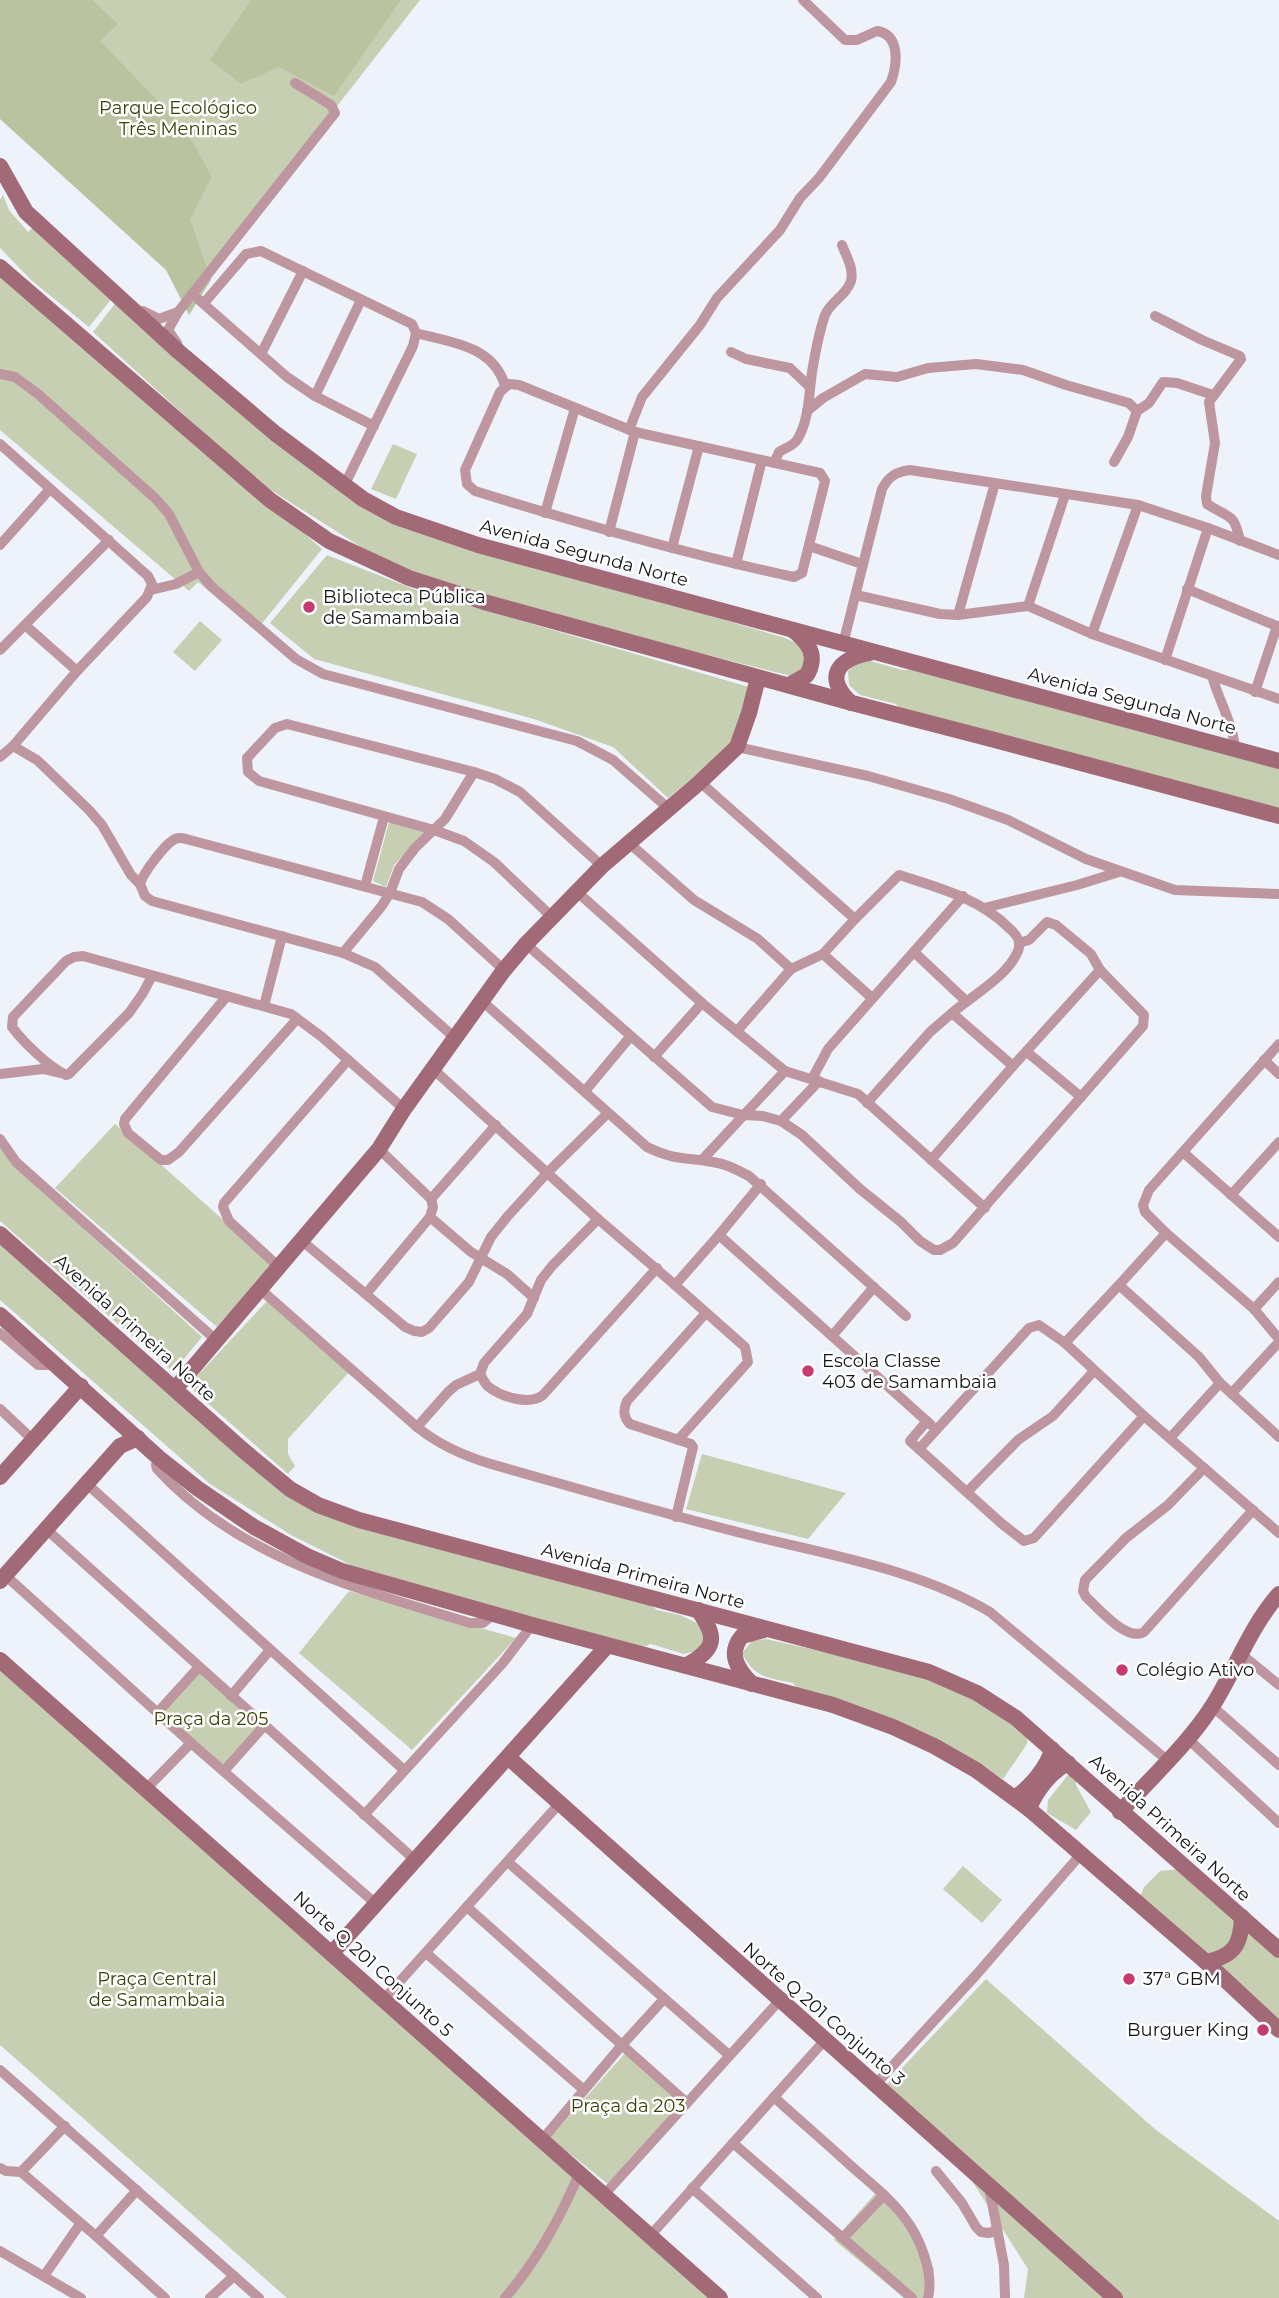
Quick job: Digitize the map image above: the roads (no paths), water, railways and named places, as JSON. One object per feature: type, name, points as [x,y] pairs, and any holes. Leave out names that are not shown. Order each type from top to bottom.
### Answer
[{"type":"main road","name":"Avenida Segunda Norte","points":[[0,166],[26,212],[179,352],[240,405],[344,486],[396,517],[444,535],[1279,761]]},
{"type":"main road","points":[[0,268],[239,475],[304,526],[329,541],[409,578],[852,704],[1279,816]]},
{"type":"main road","points":[[789,685],[807,675],[813,660],[807,643],[793,629]]},
{"type":"main road","points":[[852,704],[839,688],[840,666],[854,656],[872,652]]},
{"type":"main road","points":[[175,1389],[379,1149],[454,1038],[526,944],[601,866],[737,747],[758,678]]},
{"type":"main road","name":"Avenida Primeira Norte","points":[[0,1234],[290,1489],[318,1505],[359,1520],[929,1672],[977,1693],[1016,1718],[1279,1950]]},
{"type":"main road","points":[[0,1315],[159,1458],[197,1488],[254,1527],[307,1556],[342,1571],[532,1625],[833,1705],[893,1727],[934,1746],[976,1770],[1029,1808],[1206,1962],[1279,2030]]},
{"type":"main road","points":[[0,1477],[81,1386]]},
{"type":"main road","points":[[120,1446],[124,1425]]},
{"type":"main road","points":[[2,1578],[120,1446],[138,1438]]},
{"type":"main road","points":[[1121,1812],[1188,1739],[1212,1706],[1254,1627],[1279,1594]]},
{"type":"main road","points":[[687,1665],[704,1654],[710,1645],[709,1625],[698,1610]]},
{"type":"main road","points":[[752,1685],[737,1665],[735,1649],[742,1636],[766,1629]]},
{"type":"main road","points":[[332,1953],[607,1646]]},
{"type":"main road","name":"Norte Q 201 Conjunto 5","points":[[0,1660],[720,2298]]},
{"type":"main road","points":[[1015,1798],[1025,1791],[1050,1758],[1052,1749]]},
{"type":"main road","name":"Norte Q 201 Conjunto 3","points":[[509,1758],[1115,2298]]},
{"type":"main road","points":[[1029,1808],[1033,1798],[1059,1767],[1068,1763]]},
{"type":"main road","points":[[1206,1962],[1219,1959],[1234,1949],[1241,1934],[1242,1917]]},
{"type":"street","points":[[609,532],[642,397],[701,325],[717,298],[780,230],[800,198],[819,178],[891,82],[896,53],[886,34],[877,31],[857,40],[845,40],[803,0]]},
{"type":"street","points":[[179,352],[168,330],[178,312],[334,116],[335,110],[331,105],[295,83]]},
{"type":"street","points":[[774,463],[779,452],[797,440],[807,411],[825,314],[845,292],[851,280],[851,269],[842,245]]},
{"type":"street","points":[[204,303],[241,259],[250,252],[261,251],[409,321],[416,333],[480,352],[498,369],[505,386]]},
{"type":"street","points":[[261,354],[303,271]]},
{"type":"street","points":[[192,294],[287,377],[315,396],[374,426]]},
{"type":"street","points":[[315,396],[361,300]]},
{"type":"street","points":[[134,311],[142,311],[159,319],[178,312]]},
{"type":"street","points":[[1155,316],[1240,356],[1241,359],[1213,395],[1209,407],[1215,443],[1207,504],[1232,517],[1236,522],[1240,541]]},
{"type":"street","points":[[344,486],[410,353],[416,333]]},
{"type":"street","points":[[731,352],[746,359],[789,368],[810,387]]},
{"type":"street","points":[[807,411],[823,398],[865,374],[897,377],[928,368],[976,364],[1023,370],[1129,403],[1137,411]]},
{"type":"street","points":[[0,374],[15,377],[38,394],[155,498],[169,514],[199,572],[235,608],[304,665],[323,674],[577,741],[613,760],[667,808]]},
{"type":"street","points":[[1114,462],[1128,437],[1137,411],[1149,403],[1165,381],[1213,395]]},
{"type":"street","points":[[509,384],[519,385],[632,431],[820,473],[825,481],[802,573],[798,576],[736,564],[609,532],[475,491],[465,478],[464,470],[500,392],[509,384]]},
{"type":"street","points":[[545,513],[575,408]]},
{"type":"street","points":[[0,444],[148,576],[152,584],[147,597],[77,671],[13,746],[0,757]]},
{"type":"street","points":[[672,548],[699,446]]},
{"type":"street","points":[[736,564],[762,460]]},
{"type":"street","points":[[843,644],[882,489],[894,474],[910,470],[1138,505],[1279,555]]},
{"type":"street","points":[[958,615],[996,482]]},
{"type":"street","points":[[0,545],[50,489]]},
{"type":"street","points":[[1028,607],[1065,495]]},
{"type":"street","points":[[1092,634],[1138,505]]},
{"type":"street","points":[[1165,660],[1208,528]]},
{"type":"street","points":[[0,650],[108,540]]},
{"type":"street","points":[[809,546],[862,564]]},
{"type":"street","points":[[151,590],[176,584],[199,572]]},
{"type":"street","points":[[1187,589],[1278,626],[1255,692]]},
{"type":"street","points":[[856,595],[940,614],[958,615],[1028,607],[1092,634],[1279,699]]},
{"type":"street","points":[[25,625],[77,671]]},
{"type":"street","points":[[1212,676],[1234,736],[1235,749]]},
{"type":"street","points":[[552,917],[494,862],[464,841],[434,830],[259,781],[248,772],[247,758],[275,728],[287,724],[474,772],[520,792],[601,866]]},
{"type":"street","points":[[13,746],[37,760],[89,810],[102,825],[145,896],[152,901],[343,953],[367,962],[454,1038]]},
{"type":"street","points":[[737,747],[868,776],[949,799],[1008,820],[1048,842],[1119,872],[1175,890],[1279,894]]},
{"type":"street","points":[[343,953],[382,907],[399,869],[445,819],[474,772]]},
{"type":"street","points":[[700,782],[855,919]]},
{"type":"street","points":[[365,886],[384,817]]},
{"type":"street","points":[[140,884],[143,876],[171,842],[181,838],[422,902],[435,909],[504,970]]},
{"type":"street","points":[[629,843],[694,900],[758,939],[791,969]]},
{"type":"street","points":[[984,908],[1119,872]]},
{"type":"street","points":[[737,1031],[791,969],[823,954],[899,875],[963,896],[995,914],[1013,930],[1019,943],[1018,953],[1012,962],[981,992],[966,1000],[930,1032],[867,1103]]},
{"type":"street","points":[[576,891],[702,1003],[785,1071],[858,1094],[985,1208]]},
{"type":"street","points":[[781,1121],[815,1080],[819,1063],[828,1049],[963,896]]},
{"type":"street","points":[[526,944],[712,1107],[781,1121],[802,1135],[860,1189],[934,1250],[940,1250],[953,1243],[985,1208],[1145,1022],[1144,1015],[1100,970],[1091,954],[1056,925],[1047,922],[1029,940],[1019,943]]},
{"type":"street","points":[[264,1006],[282,936]]},
{"type":"street","points":[[915,952],[966,1000]]},
{"type":"street","points":[[823,954],[872,998]]},
{"type":"street","points":[[61,1073],[19,1036],[12,1027],[13,1017],[66,961],[83,956],[282,1011],[297,1019],[404,1109]]},
{"type":"street","points":[[931,1160],[1100,970]]},
{"type":"street","points":[[0,1073],[43,1069],[66,1075],[72,1072],[135,1005],[152,976]]},
{"type":"street","points":[[228,996],[125,1119],[128,1133],[161,1160],[168,1160],[179,1152],[297,1019]]},
{"type":"street","points":[[482,1002],[647,1147],[682,1160],[721,1163],[761,1184],[906,1316]]},
{"type":"street","points":[[654,1057],[702,1003]]},
{"type":"street","points":[[952,1013],[1013,1066]]},
{"type":"street","points":[[585,1091],[631,1037]]},
{"type":"street","points":[[1232,1393],[1279,1341],[1254,1309],[1166,1233],[1145,1212],[1143,1205],[1149,1190],[1279,1044]]},
{"type":"street","points":[[1027,1052],[1081,1097]]},
{"type":"street","points":[[279,1267],[229,1221],[223,1207],[229,1196],[348,1060]]},
{"type":"street","points":[[1264,1060],[1279,1074]]},
{"type":"street","points":[[433,1069],[598,1219],[745,1347],[748,1362],[678,1440]]},
{"type":"street","points":[[702,1160],[785,1071]]},
{"type":"street","points":[[301,1240],[405,1327],[422,1332],[429,1328],[469,1282],[491,1237],[547,1173],[608,1113]]},
{"type":"street","points":[[431,1199],[496,1125]]},
{"type":"street","points":[[0,1139],[24,1170],[216,1340]]},
{"type":"street","points":[[1231,1195],[1279,1142]]},
{"type":"street","points":[[366,1294],[430,1217],[433,1207],[431,1199],[379,1149]]},
{"type":"street","points":[[1184,1153],[1279,1237]]},
{"type":"street","points":[[675,1285],[761,1184]]},
{"type":"street","points":[[430,1217],[471,1252],[507,1274],[534,1298]]},
{"type":"street","points":[[417,1427],[447,1392],[480,1374],[484,1363],[527,1314],[541,1280],[598,1219]]},
{"type":"street","points":[[1065,1343],[1166,1233]]},
{"type":"street","points":[[719,1234],[932,1425]]},
{"type":"street","points":[[480,1374],[490,1388],[520,1399],[536,1400],[544,1395],[657,1268]]},
{"type":"street","points":[[1254,1309],[1279,1282]]},
{"type":"street","points":[[1119,1285],[1199,1357],[1220,1383],[1279,1437]]},
{"type":"street","points":[[832,1336],[874,1287]]},
{"type":"street","points":[[260,1289],[417,1427],[439,1443],[470,1458],[676,1517],[907,1576],[959,1594],[990,1612],[1167,1760]]},
{"type":"street","points":[[676,1517],[694,1452],[691,1444],[630,1424],[624,1414],[624,1407],[705,1314]]},
{"type":"street","points":[[1144,1416],[1034,1538],[1024,1541],[919,1449],[932,1425],[1029,1328],[1040,1325],[1065,1343],[1144,1416],[1279,1533]]},
{"type":"street","points":[[0,1333],[38,1365],[47,1365],[53,1361]]},
{"type":"street","points":[[968,1491],[1018,1440],[1053,1416],[1094,1371]]},
{"type":"street","points":[[1170,1438],[1220,1383]]},
{"type":"street","points":[[0,1409],[33,1440]]},
{"type":"street","points":[[1204,1468],[1168,1505],[1126,1538],[1085,1580],[1083,1591],[1086,1597],[1125,1632],[1134,1635],[1144,1632],[1253,1510]]},
{"type":"street","points":[[87,1484],[404,1770]]},
{"type":"street","points":[[46,1530],[415,1860]]},
{"type":"street","points":[[2,1578],[375,1903]]},
{"type":"street","points":[[364,1815],[502,1664],[532,1625]]},
{"type":"street","points":[[231,1696],[270,1650]]},
{"type":"street","points":[[1240,1653],[1279,1685]]},
{"type":"street","points":[[158,1712],[198,1668]]},
{"type":"street","points":[[1212,1706],[1279,1765]]},
{"type":"street","points":[[224,1771],[264,1726]]},
{"type":"street","points":[[1188,1739],[1279,1824]]},
{"type":"street","points":[[147,1788],[191,1742]]},
{"type":"street","points":[[384,1999],[559,1804]]},
{"type":"street","points":[[875,2085],[1081,1854]]},
{"type":"street","points":[[508,1862],[729,2055]]},
{"type":"street","points":[[467,1907],[687,2103]]},
{"type":"street","points":[[426,1953],[584,2090]]},
{"type":"street","points":[[542,2140],[663,2000]]},
{"type":"street","points":[[604,2195],[779,2001]]},
{"type":"street","points":[[650,2236],[824,2041]]},
{"type":"street","points":[[0,2070],[259,2298]]},
{"type":"street","points":[[774,2097],[884,2195],[905,2218],[918,2242],[926,2266],[930,2290],[928,2298]]},
{"type":"street","points":[[22,2172],[65,2126]]},
{"type":"street","points":[[733,2143],[912,2298]]},
{"type":"street","points":[[0,2168],[22,2172],[165,2298]]},
{"type":"street","points":[[936,2171],[981,2232],[997,2230]]},
{"type":"street","points":[[505,2298],[527,2273],[559,2220],[579,2174]]},
{"type":"street","points":[[989,2186],[1003,2265],[1005,2298]]},
{"type":"street","points":[[692,2189],[817,2298]]},
{"type":"street","points":[[96,2236],[137,2190]]},
{"type":"street","points":[[843,2238],[884,2195]]},
{"type":"street","points":[[44,2276],[80,2224]]},
{"type":"street","points":[[0,2251],[80,2298]]},
{"type":"street","points":[[210,2298],[234,2276]]},
{"type":"place","name":"Biblioteca Pública de Samambaia","points":[[309,607]]},
{"type":"place","name":"Escola Classe 403 de Samambaia","points":[[808,1371]]},
{"type":"place","name":"Colégio Ativo","points":[[1122,1670]]},
{"type":"place","name":"37ª GBM","points":[[1129,1979]]},
{"type":"place","name":"Burguer King","points":[[1263,2030]]},
{"type":"park label","name":"Parque Ecológico Três Meninas","points":[[178,118]]},
{"type":"park label","name":"Praça da 205","points":[[211,1719]]},
{"type":"park label","name":"Praça Central de Samambaia","points":[[157,1989]]},
{"type":"park label","name":"Praça da 203","points":[[628,2106]]}]
